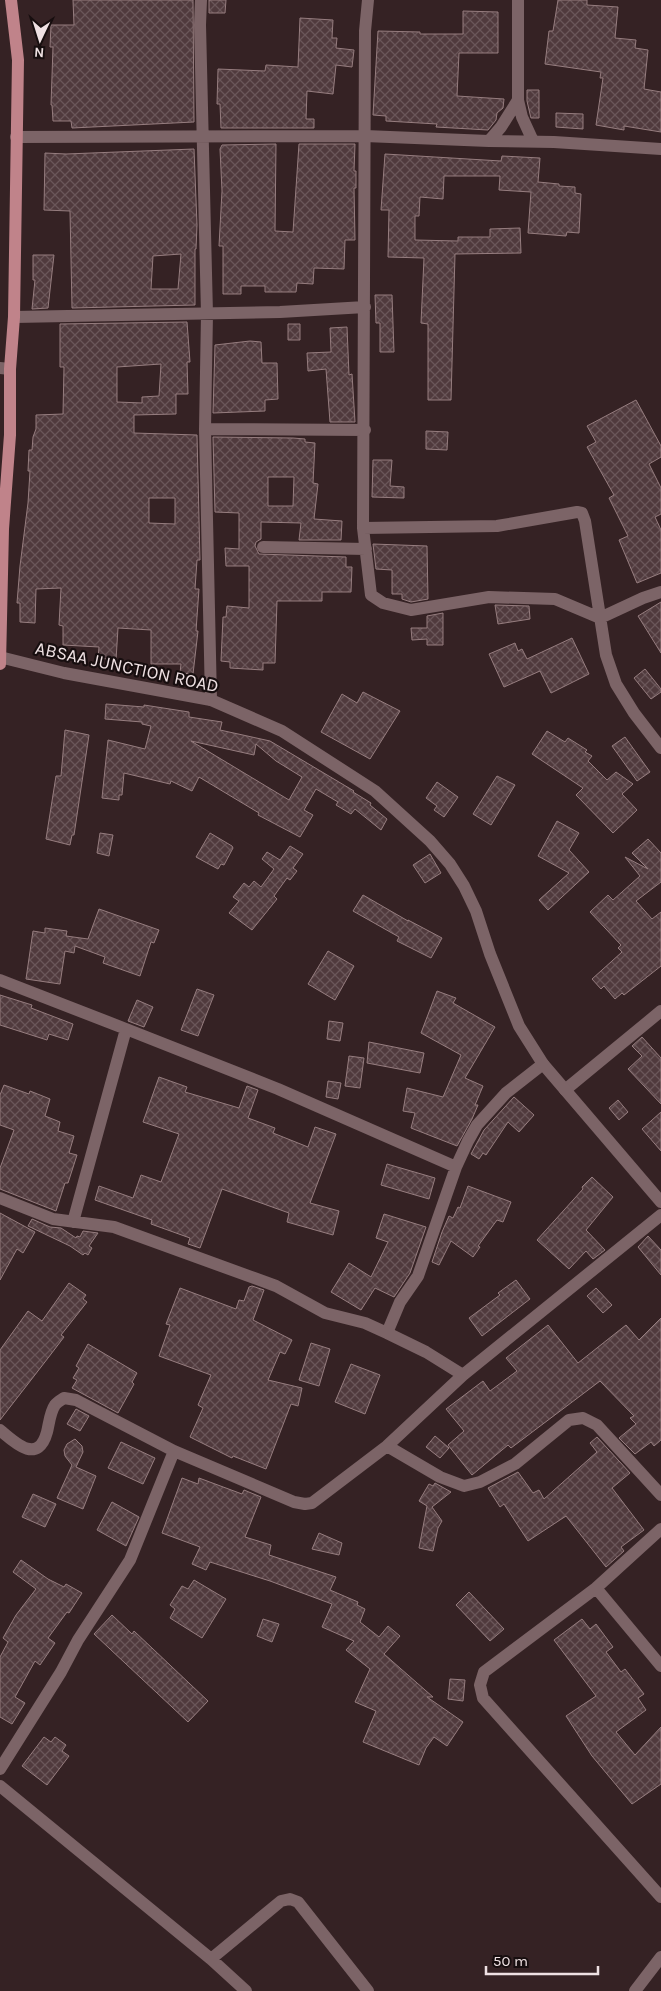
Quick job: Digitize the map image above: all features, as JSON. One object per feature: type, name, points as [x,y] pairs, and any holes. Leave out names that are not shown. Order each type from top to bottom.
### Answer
[{"type":"main road","points":[[0,664],[3,529],[10,435],[5,369],[14,317],[18,60],[11,0]]},
{"type":"street","points":[[201,0],[202,135],[207,314],[205,428],[211,700]]},
{"type":"street","points":[[368,0],[364,31],[365,430],[363,528],[372,595],[383,603],[411,610],[489,597],[555,599],[600,618],[643,598],[661,592]]},
{"type":"street","points":[[518,0],[518,100],[520,110],[533,141]]},
{"type":"street","points":[[489,141],[504,123],[518,100]]},
{"type":"street","points":[[16,137],[365,136],[629,145],[661,149]]},
{"type":"street","points":[[14,317],[207,314],[365,307]]},
{"type":"street","points":[[205,428],[365,430]]},
{"type":"street","points":[[363,528],[497,526],[577,512],[582,513],[585,521],[606,655],[616,684],[634,713],[661,748]]},
{"type":"street","points":[[264,548],[366,549]]},
{"type":"street","name":"ABSAA JUNCTION ROAD","points":[[0,657],[64,673],[211,700],[282,731],[330,760],[375,791],[430,841],[450,864],[464,886],[476,911],[490,954],[519,1026],[543,1064],[661,1202]]},
{"type":"street","points":[[0,980],[278,1089],[456,1167]]},
{"type":"street","points":[[566,1090],[661,1011]]},
{"type":"street","points":[[73,1222],[126,1030]]},
{"type":"street","points":[[387,1333],[400,1302],[418,1276],[456,1167],[477,1125],[506,1093],[543,1064]]},
{"type":"street","points":[[0,1198],[53,1219],[114,1227],[276,1286],[325,1312],[366,1323],[426,1352],[463,1375]]},
{"type":"street","points":[[0,1430],[21,1448],[30,1450],[41,1446],[47,1434],[54,1406],[64,1398],[76,1400],[174,1451],[294,1502],[305,1504],[317,1500],[387,1446],[463,1375],[661,1215]]},
{"type":"street","points":[[387,1446],[440,1477],[464,1486],[480,1482],[515,1464],[569,1420],[583,1418],[598,1425],[661,1495]]},
{"type":"street","points":[[0,1769],[61,1672],[78,1640],[130,1560],[174,1451]]},
{"type":"street","points":[[661,1529],[596,1588],[484,1672],[480,1686],[482,1698],[661,1897]]},
{"type":"street","points":[[596,1588],[661,1666]]},
{"type":"street","points":[[0,1786],[211,1959],[246,1991]]},
{"type":"street","points":[[211,1959],[281,1901],[290,1899],[298,1902],[368,1991]]},
{"type":"street","points":[[634,1991],[661,1958]]},
{"type":"building","points":[[73,0],[193,0],[194,122],[72,128],[71,121],[53,121],[51,105],[53,47],[50,47],[51,25],[74,25]]},
{"type":"building","points":[[209,0],[226,0],[225,13],[209,13]]},
{"type":"building","points":[[558,0],[587,0],[587,5],[618,7],[615,38],[636,40],[635,48],[648,50],[644,89],[661,92],[661,132],[624,126],[624,130],[596,125],[603,78],[600,78],[601,72],[545,64],[549,31],[553,31]]},
{"type":"building","points":[[463,11],[498,12],[498,53],[459,53],[457,96],[504,99],[503,108],[497,113],[496,120],[488,130],[436,127],[437,124],[386,121],[386,116],[373,115],[378,31],[420,32],[420,34],[463,34]]},
{"type":"building","points":[[300,18],[333,20],[332,38],[337,38],[336,48],[354,50],[352,67],[336,65],[333,94],[307,91],[306,119],[314,119],[314,128],[221,128],[220,104],[217,104],[218,69],[265,71],[266,65],[298,67]]},
{"type":"building","points":[[527,90],[539,90],[539,118],[531,118],[527,101]]},
{"type":"building","points":[[556,113],[583,114],[583,129],[556,127]]},
{"type":"building","points":[[276,144],[275,231],[293,232],[299,144],[355,144],[355,240],[345,240],[344,269],[314,268],[313,284],[297,283],[296,292],[265,292],[265,286],[241,286],[241,294],[223,294],[223,246],[219,246],[222,191],[220,149],[222,145]]},
{"type":"building","points":[[194,149],[197,225],[195,305],[72,308],[70,211],[44,210],[45,153],[66,154]],"holes":[[[181,254],[178,289],[151,289],[153,256]]]},
{"type":"building","points":[[385,154],[501,161],[502,156],[540,158],[538,182],[575,187],[575,193],[581,194],[579,233],[567,232],[566,236],[528,233],[531,192],[499,190],[500,176],[444,176],[443,199],[420,197],[419,216],[415,216],[415,240],[458,241],[458,237],[490,237],[490,229],[520,228],[521,253],[455,254],[451,400],[428,400],[428,324],[421,323],[424,258],[388,257],[389,210],[381,210]]},
{"type":"building","points":[[33,255],[54,255],[48,308],[32,309],[35,280],[33,280]]},
{"type":"building","points":[[375,295],[392,295],[394,352],[380,352],[380,323],[376,323]]},
{"type":"building","points":[[187,322],[190,362],[187,362],[188,394],[176,394],[176,414],[134,415],[134,433],[197,435],[200,560],[197,560],[195,589],[199,589],[196,631],[198,631],[193,674],[180,673],[181,664],[151,664],[151,630],[118,628],[116,660],[98,658],[99,647],[63,645],[63,626],[59,625],[61,588],[36,589],[35,623],[20,622],[20,603],[17,603],[28,503],[29,450],[32,450],[36,429],[36,415],[63,414],[64,367],[60,367],[60,324]],"holes":[[[161,364],[159,396],[142,397],[142,403],[117,402],[117,367]],[[149,498],[175,498],[175,524],[149,523]]]},
{"type":"building","points":[[288,324],[300,324],[300,340],[288,340]]},
{"type":"building","points":[[347,327],[349,375],[352,374],[355,422],[330,422],[326,369],[308,371],[307,353],[331,352],[330,328]]},
{"type":"building","points":[[250,341],[261,342],[262,363],[277,363],[278,399],[265,400],[265,411],[213,413],[215,345]]},
{"type":"building","points":[[636,400],[661,446],[661,457],[649,464],[661,488],[661,514],[655,517],[661,530],[661,573],[637,583],[619,540],[628,536],[609,498],[614,495],[587,447],[596,442],[587,426]]},
{"type":"building","points":[[426,431],[448,432],[447,450],[426,449]]},
{"type":"building","points":[[213,437],[293,438],[305,439],[305,442],[315,443],[313,483],[318,484],[314,519],[342,521],[341,540],[299,540],[301,523],[261,522],[261,539],[256,542],[255,546],[259,554],[346,557],[346,567],[352,567],[351,592],[322,592],[322,601],[277,601],[275,663],[263,663],[263,670],[230,668],[230,662],[221,661],[223,617],[226,617],[227,606],[249,608],[249,566],[226,566],[225,548],[239,549],[239,513],[215,512]],"holes":[[[268,477],[294,477],[293,506],[268,506]]]},
{"type":"building","points":[[373,460],[392,460],[390,486],[404,487],[404,498],[372,497]]},
{"type":"building","points":[[373,544],[427,546],[428,599],[411,602],[402,599],[402,594],[392,594],[392,570],[376,569]]},
{"type":"building","points":[[661,602],[661,653],[638,616]]},
{"type":"building","points":[[495,605],[529,606],[530,619],[498,624]]},
{"type":"building","points":[[443,613],[443,645],[427,645],[427,639],[412,640],[411,628],[427,628],[427,616]]},
{"type":"building","points":[[572,638],[589,674],[551,693],[540,671],[504,687],[489,654],[515,643],[518,651],[522,649],[527,659]]},
{"type":"building","points":[[645,669],[661,689],[661,692],[651,699],[634,678]]},
{"type":"building","points":[[363,692],[400,711],[370,759],[321,732],[342,694],[357,703]]},
{"type":"building","points":[[106,704],[144,707],[144,705],[189,712],[189,717],[222,722],[220,730],[270,741],[354,791],[371,803],[370,805],[387,819],[381,830],[355,809],[351,814],[336,805],[338,802],[316,789],[304,810],[313,815],[300,837],[258,815],[259,813],[199,777],[192,791],[171,781],[170,784],[124,773],[122,795],[119,795],[119,800],[102,798],[108,740],[145,749],[151,726],[142,724],[142,722],[105,719]],"holes":[[[191,741],[254,755],[256,744],[276,761],[302,777],[289,800]]]},
{"type":"building","points":[[65,730],[89,735],[74,835],[72,835],[70,845],[46,839],[56,776],[61,776]]},
{"type":"building","points":[[547,731],[565,742],[568,738],[587,750],[585,752],[592,756],[588,761],[607,780],[616,772],[633,784],[622,794],[637,810],[613,833],[576,795],[583,788],[532,754]]},
{"type":"building","points":[[625,737],[650,772],[637,781],[612,746]]},
{"type":"building","points":[[497,776],[515,785],[491,825],[473,814]]},
{"type":"building","points":[[437,782],[458,797],[444,817],[434,810],[437,806],[426,798]]},
{"type":"building","points":[[557,821],[579,833],[569,850],[589,872],[548,910],[539,900],[569,873],[538,856]]},
{"type":"building","points":[[100,833],[113,835],[109,856],[97,853]]},
{"type":"building","points":[[210,833],[233,848],[224,865],[221,864],[218,869],[196,857]]},
{"type":"building","points":[[648,839],[661,853],[661,882],[636,901],[652,919],[661,912],[661,966],[624,995],[622,993],[615,999],[604,986],[601,989],[592,979],[622,952],[618,948],[621,945],[590,912],[608,895],[613,900],[640,876],[625,857],[648,869],[632,853]]},
{"type":"building","points":[[290,846],[303,854],[293,868],[297,871],[290,880],[287,878],[274,896],[277,899],[252,930],[229,913],[239,901],[233,897],[244,883],[249,887],[254,881],[261,887],[274,869],[262,859],[267,852],[280,860]]},
{"type":"building","points":[[430,854],[441,873],[425,883],[413,865]]},
{"type":"building","points":[[363,895],[442,938],[431,958],[397,941],[399,937],[353,911]]},
{"type":"building","points":[[99,909],[159,930],[154,943],[151,942],[140,976],[103,963],[105,957],[75,946],[74,953],[65,951],[60,984],[26,979],[33,931],[45,933],[45,928],[67,931],[66,936],[88,939]]},
{"type":"building","points":[[328,951],[354,966],[335,1000],[308,984]]},
{"type":"building","points":[[197,989],[214,995],[198,1036],[181,1030]]},
{"type":"building","points":[[437,991],[456,998],[453,1003],[495,1027],[465,1078],[483,1086],[475,1105],[478,1105],[472,1119],[457,1146],[411,1128],[415,1113],[403,1111],[407,1088],[443,1097],[461,1055],[421,1033]]},
{"type":"building","points":[[0,995],[32,1005],[31,1008],[73,1024],[68,1040],[49,1034],[47,1040],[0,1025]]},
{"type":"building","points":[[137,1000],[153,1007],[144,1027],[128,1021]]},
{"type":"building","points":[[329,1021],[343,1023],[340,1041],[327,1039]]},
{"type":"building","points":[[642,1037],[661,1058],[661,1104],[628,1069],[642,1056],[632,1046]]},
{"type":"building","points":[[369,1042],[424,1053],[420,1073],[367,1063]]},
{"type":"building","points":[[349,1056],[364,1058],[360,1088],[345,1086]]},
{"type":"building","points":[[159,1077],[187,1087],[185,1092],[239,1108],[247,1086],[258,1090],[248,1118],[275,1128],[273,1133],[308,1147],[315,1127],[336,1134],[310,1203],[339,1211],[333,1235],[287,1222],[289,1213],[222,1189],[200,1248],[188,1244],[190,1238],[151,1224],[152,1220],[95,1200],[99,1186],[133,1198],[141,1175],[161,1182],[179,1134],[143,1122]]},
{"type":"building","points":[[328,1081],[341,1083],[338,1099],[326,1097]]},
{"type":"building","points":[[4,1085],[29,1094],[30,1091],[50,1099],[45,1116],[60,1122],[58,1131],[74,1136],[69,1153],[77,1155],[56,1211],[0,1189],[0,1168],[14,1130],[0,1125],[0,1095]]},
{"type":"building","points":[[514,1097],[534,1115],[519,1132],[508,1122],[486,1155],[483,1153],[479,1159],[471,1154],[484,1130]]},
{"type":"building","points":[[618,1100],[628,1112],[619,1120],[609,1108]]},
{"type":"building","points":[[661,1112],[661,1151],[642,1129]]},
{"type":"building","points":[[387,1164],[435,1178],[429,1199],[381,1185]]},
{"type":"building","points":[[592,1177],[613,1197],[586,1230],[605,1250],[593,1259],[586,1251],[569,1269],[537,1240]]},
{"type":"building","points":[[468,1186],[511,1202],[503,1222],[497,1220],[478,1246],[480,1247],[473,1257],[451,1241],[439,1265],[432,1262],[442,1232],[449,1216],[453,1218],[458,1207],[460,1208]]},
{"type":"building","points":[[0,1213],[35,1232],[23,1253],[17,1249],[0,1280]]},
{"type":"building","points":[[384,1214],[426,1227],[410,1273],[394,1297],[375,1288],[361,1310],[331,1292],[349,1263],[371,1277],[388,1242],[376,1238]]},
{"type":"building","points":[[32,1219],[50,1227],[61,1228],[76,1238],[77,1236],[80,1237],[83,1231],[98,1233],[89,1246],[92,1248],[88,1255],[85,1253],[83,1255],[70,1246],[28,1226]]},
{"type":"building","points":[[648,1236],[661,1250],[661,1275],[638,1247]]},
{"type":"building","points":[[516,1280],[530,1299],[482,1336],[469,1318],[500,1295],[498,1293]]},
{"type":"building","points":[[69,1283],[86,1295],[83,1299],[87,1302],[61,1335],[64,1337],[0,1420],[0,1350],[28,1311],[42,1321]]},
{"type":"building","points":[[252,1286],[264,1290],[253,1320],[292,1340],[285,1354],[280,1352],[268,1380],[302,1388],[298,1406],[291,1404],[266,1469],[233,1456],[232,1458],[190,1437],[203,1408],[198,1405],[211,1375],[159,1356],[170,1325],[166,1324],[180,1288],[236,1309],[239,1300],[244,1301],[249,1287]]},
{"type":"building","points":[[596,1288],[612,1305],[603,1313],[587,1296]]},
{"type":"building","points":[[661,1318],[661,1440],[654,1446],[651,1442],[635,1454],[619,1438],[636,1424],[630,1418],[634,1416],[600,1381],[511,1448],[508,1445],[472,1475],[448,1445],[464,1431],[446,1409],[483,1381],[490,1391],[517,1371],[506,1358],[548,1325],[578,1363],[626,1325],[639,1340]]},
{"type":"building","points":[[311,1343],[330,1349],[319,1386],[299,1380]]},
{"type":"building","points":[[88,1344],[137,1373],[132,1382],[134,1384],[118,1413],[72,1388],[77,1380],[73,1378],[79,1368],[76,1366]]},
{"type":"building","points":[[351,1364],[380,1375],[365,1414],[335,1402]]},
{"type":"building","points":[[76,1409],[89,1416],[80,1431],[67,1424]]},
{"type":"building","points":[[435,1436],[449,1448],[440,1458],[426,1447]]},
{"type":"building","points":[[597,1437],[630,1473],[612,1488],[644,1530],[621,1547],[624,1551],[606,1567],[566,1516],[528,1541],[504,1504],[500,1507],[488,1488],[518,1472],[533,1493],[539,1490],[544,1499],[597,1452],[590,1443]]},
{"type":"building","points":[[75,1439],[82,1446],[83,1452],[76,1467],[96,1476],[83,1509],[57,1498],[72,1465],[65,1456],[64,1450],[67,1444]]},
{"type":"building","points":[[121,1442],[155,1458],[143,1484],[108,1468]]},
{"type":"building","points":[[182,1478],[198,1484],[199,1478],[242,1494],[244,1490],[261,1497],[245,1537],[271,1545],[269,1555],[336,1577],[330,1590],[358,1602],[357,1605],[365,1609],[360,1622],[379,1637],[388,1626],[400,1636],[384,1654],[433,1697],[427,1697],[463,1722],[447,1746],[434,1737],[426,1748],[419,1765],[363,1742],[376,1711],[355,1702],[370,1669],[346,1650],[354,1641],[322,1627],[332,1604],[270,1581],[210,1562],[206,1570],[192,1564],[200,1547],[162,1533]]},
{"type":"building","points":[[435,1483],[451,1492],[432,1507],[442,1521],[438,1528],[433,1551],[419,1548],[427,1506],[419,1501],[429,1484],[433,1486]]},
{"type":"building","points":[[33,1494],[56,1504],[45,1527],[22,1517]]},
{"type":"building","points":[[112,1502],[139,1517],[126,1546],[97,1530]]},
{"type":"building","points":[[319,1533],[342,1543],[339,1555],[312,1549]]},
{"type":"building","points":[[21,1560],[48,1579],[64,1587],[66,1584],[82,1593],[69,1613],[67,1612],[48,1638],[55,1643],[40,1665],[35,1661],[15,1697],[25,1703],[12,1724],[0,1717],[0,1657],[8,1642],[3,1638],[16,1615],[36,1589],[13,1572]]},
{"type":"building","points":[[194,1580],[226,1599],[202,1638],[170,1618],[175,1609],[170,1605],[182,1586],[188,1589]]},
{"type":"building","points":[[469,1592],[504,1629],[490,1641],[456,1605]]},
{"type":"building","points":[[112,1615],[132,1634],[134,1631],[208,1701],[188,1722],[94,1634]]},
{"type":"building","points":[[263,1619],[279,1624],[272,1642],[257,1636]]},
{"type":"building","points":[[582,1619],[590,1629],[596,1624],[613,1647],[606,1652],[621,1672],[625,1669],[644,1694],[638,1698],[646,1710],[616,1732],[635,1755],[661,1727],[661,1784],[632,1804],[592,1756],[566,1716],[596,1696],[554,1640]]},
{"type":"building","points":[[450,1679],[465,1680],[463,1701],[448,1699]]},
{"type":"building","points":[[44,1737],[51,1742],[55,1737],[66,1745],[62,1751],[69,1756],[47,1785],[22,1766]]}]
